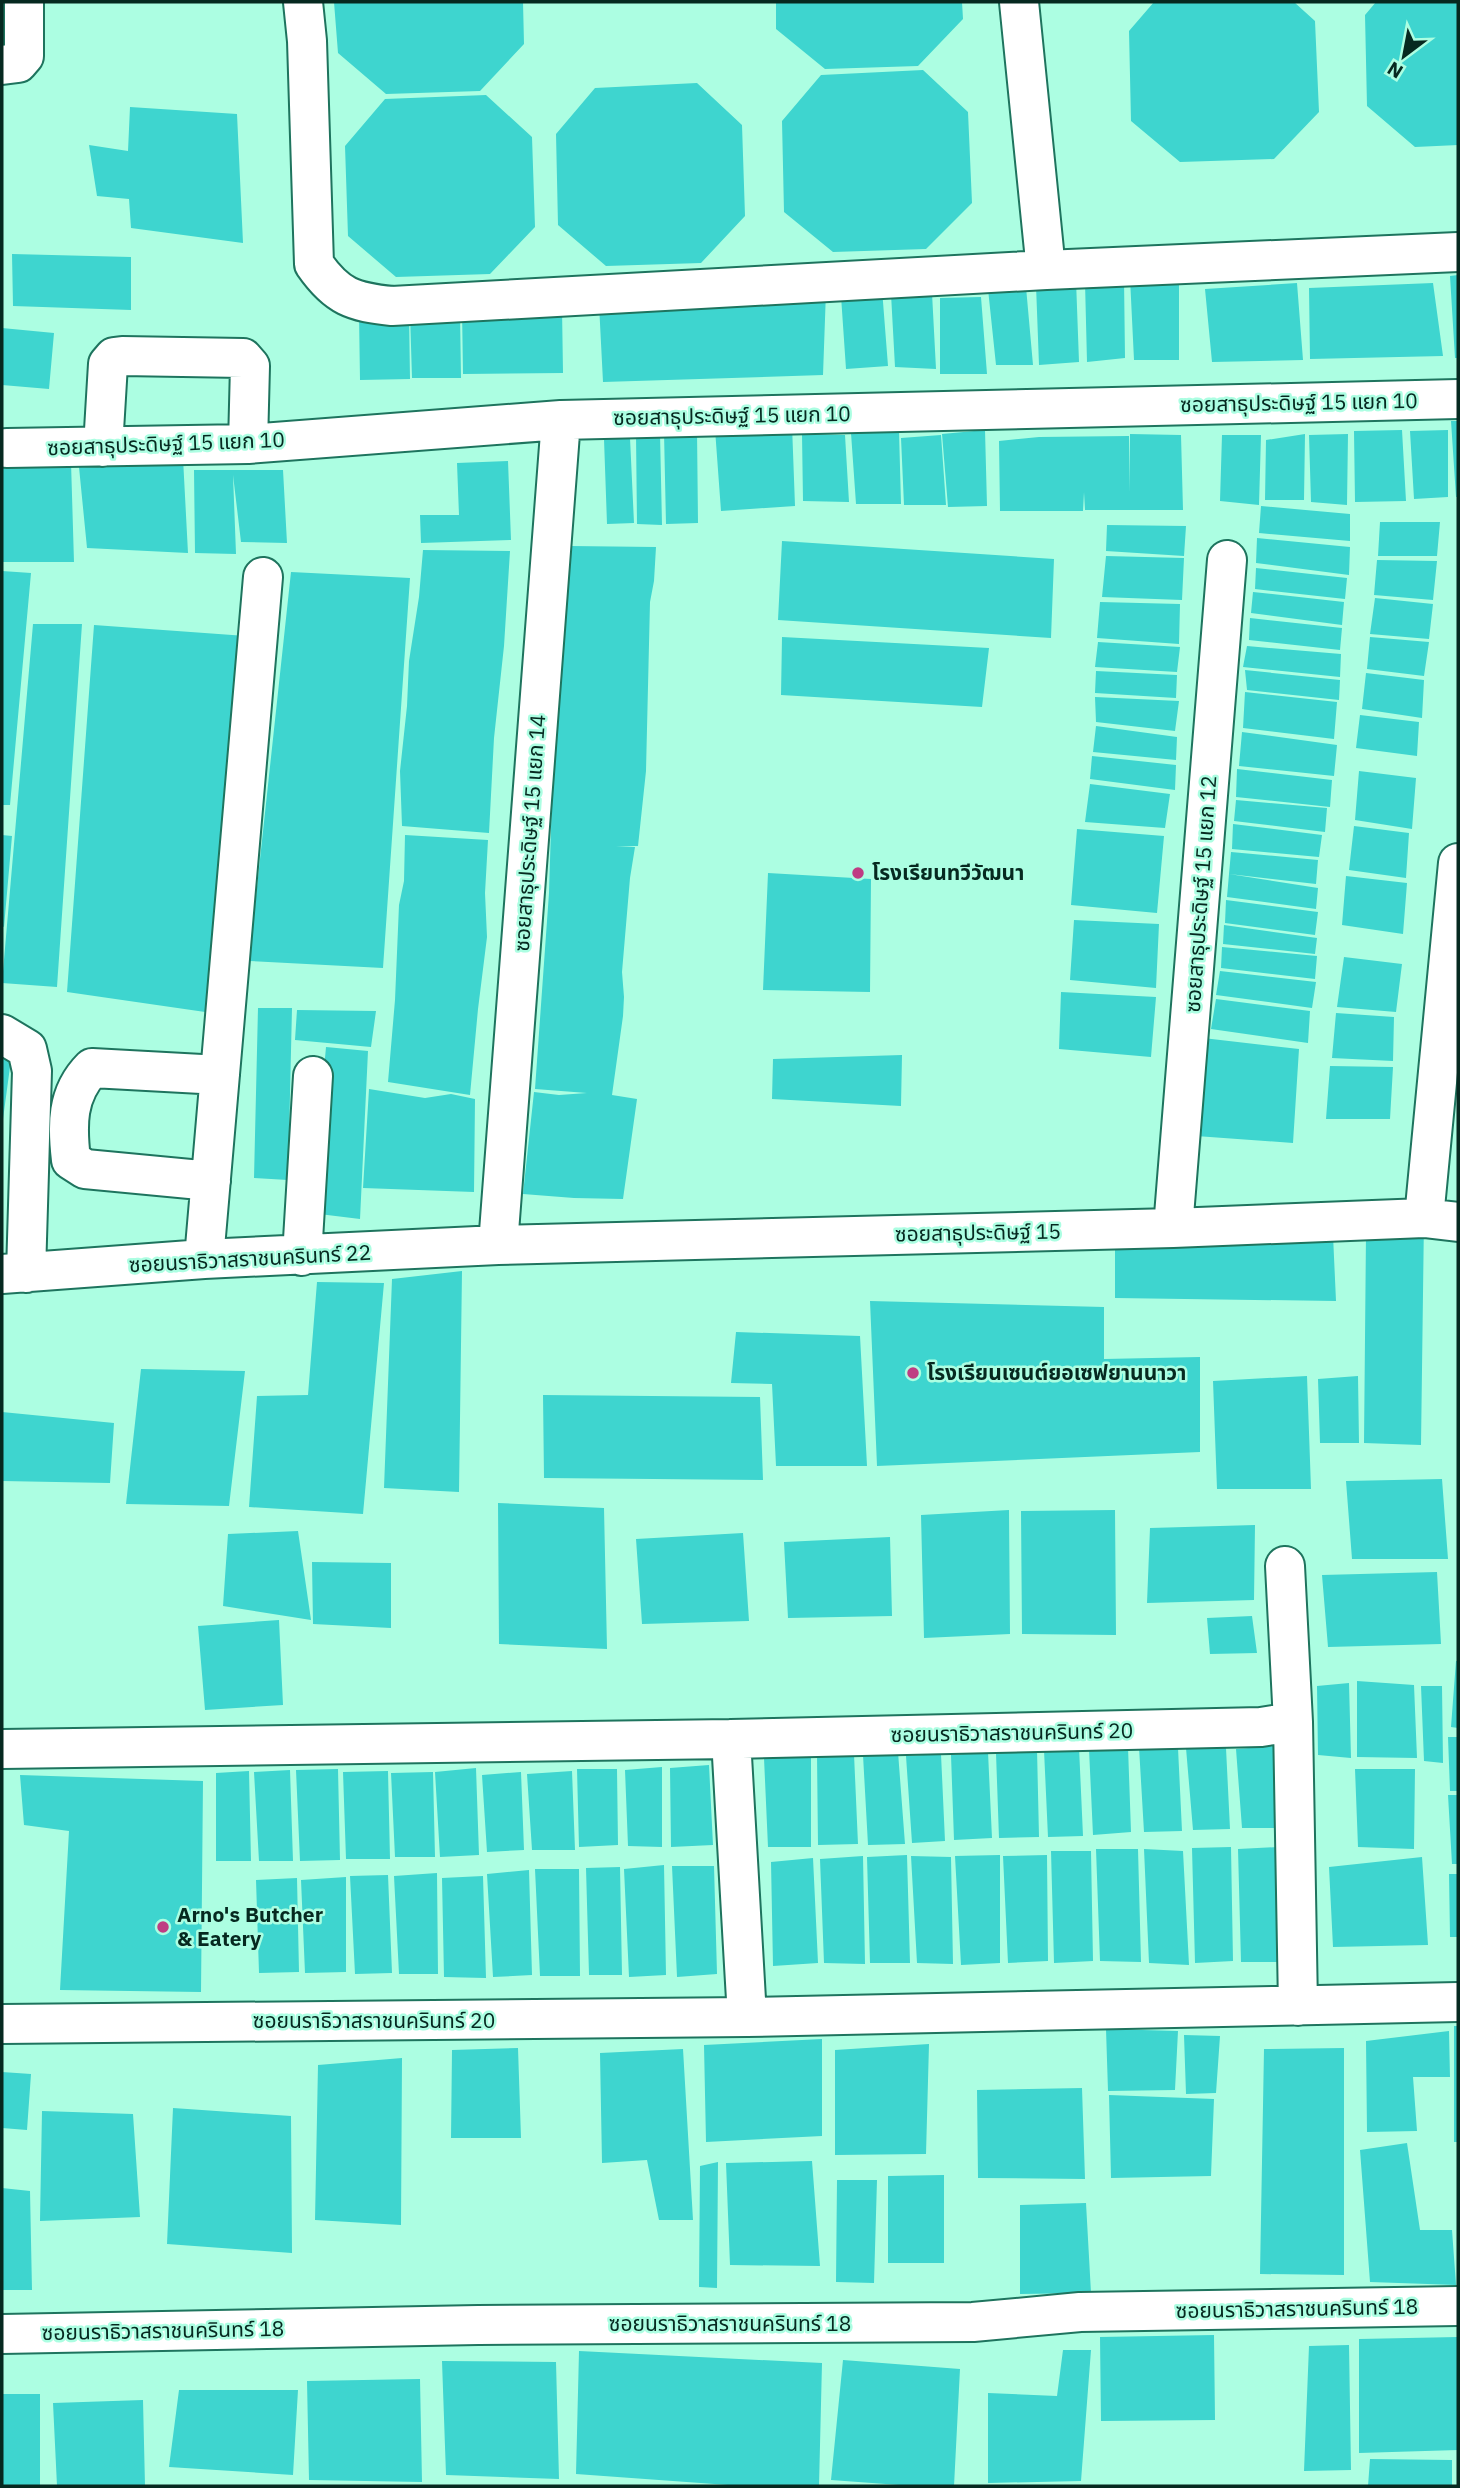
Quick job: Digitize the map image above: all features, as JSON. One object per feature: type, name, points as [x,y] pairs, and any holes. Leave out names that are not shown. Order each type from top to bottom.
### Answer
[{"type":"street","points":[[2,65],[18,63],[24,56],[24,2]]},
{"type":"street","points":[[303,2],[307,41],[314,264],[327,283],[361,303],[392,306],[1046,270],[1458,252]]},
{"type":"street","points":[[1019,2],[1046,270]]},
{"type":"street","points":[[103,447],[108,364],[114,357],[122,356],[243,358],[248,361],[248,444]]},
{"type":"street","name":"ซอยสาธุประดิษฐ์ 15 แยก 10","points":[[7,448],[248,444],[561,420],[1458,399]]},
{"type":"street","name":"ซอยสาธุประดิษฐ์ 15 แยก 14","points":[[498,1245],[561,420]]},
{"type":"street","name":"ซอยสาธุประดิษฐ์ 15 แยก 12","points":[[1173,1228],[1227,561]]},
{"type":"street","points":[[204,1259],[263,577]]},
{"type":"street","points":[[1441,1220],[1458,863]]},
{"type":"street","points":[[2,1034],[27,1049],[32,1071],[14,1274]]},
{"type":"street","points":[[211,1181],[77,1166],[71,1160],[67,1132],[69,1108],[81,1079],[92,1068],[220,1075]]},
{"type":"street","points":[[302,1256],[313,1076]]},
{"type":"street","name":"ซอยสาธุประดิษฐ์ 15","points":[[498,1245],[1441,1220]]},
{"type":"street","name":"ซอยนราธิวาสราชนครินทร์ 22","points":[[14,1274],[204,1259],[498,1245]]},
{"type":"street","points":[[1285,1566],[1293,1722],[1298,2006]]},
{"type":"street","name":"ซอยนราธิวาสราชนครินทร์ 20","points":[[2,1749],[731,1739],[1261,1727],[1293,1722]]},
{"type":"street","points":[[731,1739],[747,2017]]},
{"type":"street","name":"ซอยนราธิวาสราชนครินทร์ 20","points":[[2,2024],[747,2017],[1458,2003]]},
{"type":"street","name":"ซอยนราธิวาสราชนครินทร์ 18","points":[[2,2334],[478,2325],[973,2322],[1080,2312],[1458,2306]]},
{"type":"building","points":[[334,2],[523,2],[524,44],[480,91],[386,94],[338,53]]},
{"type":"building","points":[[776,2],[962,2],[963,19],[918,66],[825,69],[776,29]]},
{"type":"building","points":[[1154,2],[1294,2],[1315,21],[1319,112],[1274,159],[1180,162],[1131,121],[1129,31]]},
{"type":"building","points":[[1376,2],[1458,2],[1458,145],[1415,147],[1367,106],[1365,15]]},
{"type":"building","points":[[923,70],[968,112],[972,203],[926,249],[833,252],[784,212],[782,121],[821,75]]},
{"type":"building","points":[[697,83],[742,125],[745,216],[701,263],[606,266],[558,225],[556,134],[595,88]]},
{"type":"building","points":[[486,95],[532,137],[535,227],[490,274],[396,277],[348,236],[345,146],[385,99]]},
{"type":"building","points":[[130,107],[237,114],[243,243],[131,228],[129,199],[97,196],[89,145],[128,151]]},
{"type":"building","points":[[12,254],[131,257],[131,310],[13,306]]},
{"type":"building","points":[[1458,275],[1458,358],[1455,358],[1450,276]]},
{"type":"building","points":[[1179,276],[1179,360],[1134,360],[1130,278]]},
{"type":"building","points":[[1124,278],[1125,358],[1087,362],[1085,282]]},
{"type":"building","points":[[1076,280],[1079,362],[1039,365],[1036,285]]},
{"type":"building","points":[[1297,283],[1303,360],[1212,362],[1205,289]]},
{"type":"building","points":[[1433,283],[1443,356],[1310,359],[1309,288]]},
{"type":"building","points":[[1026,287],[1033,365],[996,365],[988,289]]},
{"type":"building","points":[[882,289],[888,366],[846,369],[841,296]]},
{"type":"building","points":[[826,291],[823,375],[603,382],[599,304]]},
{"type":"building","points":[[932,293],[936,369],[895,367],[891,294]]},
{"type":"building","points":[[981,297],[987,374],[940,374],[940,298]]},
{"type":"building","points":[[562,308],[563,373],[463,374],[462,309]]},
{"type":"building","points":[[410,313],[460,313],[461,378],[412,378]]},
{"type":"building","points":[[359,314],[409,314],[410,379],[360,380]]},
{"type":"building","points":[[2,328],[54,333],[49,389],[2,385]]},
{"type":"building","points":[[1451,421],[1458,421],[1458,497],[1456,497]]},
{"type":"building","points":[[792,425],[795,506],[721,511],[715,429]]},
{"type":"building","points":[[697,430],[698,523],[666,524],[664,432]]},
{"type":"building","points":[[985,430],[987,506],[948,507],[942,434]]},
{"type":"building","points":[[1402,430],[1406,501],[1355,502],[1354,431]]},
{"type":"building","points":[[1448,430],[1448,497],[1414,499],[1410,431]]},
{"type":"building","points":[[899,431],[901,504],[856,504],[851,433]]},
{"type":"building","points":[[660,433],[662,525],[637,524],[636,434]]},
{"type":"building","points":[[802,434],[845,435],[849,502],[803,501]]},
{"type":"building","points":[[1130,434],[1181,435],[1183,510],[1085,510],[1084,492],[1083,511],[1000,511],[999,441],[1039,437],[1129,436],[1130,493]]},
{"type":"building","points":[[1305,434],[1304,500],[1265,500],[1266,440]]},
{"type":"building","points":[[1348,434],[1347,505],[1311,502],[1309,435]]},
{"type":"building","points":[[941,435],[946,505],[904,505],[901,438]]},
{"type":"building","points":[[1222,435],[1261,435],[1259,505],[1220,501]]},
{"type":"building","points":[[630,438],[634,523],[607,524],[604,439]]},
{"type":"building","points":[[78,457],[183,458],[188,553],[87,548]]},
{"type":"building","points":[[508,461],[511,540],[421,543],[420,515],[459,515],[457,463]]},
{"type":"building","points":[[2,462],[71,462],[74,562],[2,562]]},
{"type":"building","points":[[194,470],[283,470],[287,543],[241,542],[233,475],[236,554],[195,553]]},
{"type":"building","points":[[1261,506],[1350,514],[1350,541],[1259,533]]},
{"type":"building","points":[[1380,522],[1440,522],[1437,556],[1378,556]]},
{"type":"building","points":[[1107,525],[1186,526],[1184,556],[1106,551]]},
{"type":"building","points":[[1257,538],[1350,547],[1349,575],[1256,563]]},
{"type":"building","points":[[782,541],[1054,559],[1051,638],[778,620]]},
{"type":"building","points":[[570,546],[656,547],[650,602],[646,771],[638,846],[616,846],[635,847],[622,972],[623,1016],[612,1095],[637,1099],[623,1199],[523,1194],[534,1092],[559,1095],[587,1093],[535,1089],[549,893],[553,763],[557,740]]},
{"type":"building","points":[[423,550],[510,551],[489,833],[402,826],[400,771],[409,661]]},
{"type":"building","points":[[1106,556],[1184,558],[1182,600],[1102,597]]},
{"type":"building","points":[[1377,560],[1437,561],[1433,600],[1374,595]]},
{"type":"building","points":[[1256,568],[1347,578],[1345,599],[1255,589]]},
{"type":"building","points":[[2,571],[31,573],[10,805],[2,805]]},
{"type":"building","points":[[291,572],[410,578],[383,968],[249,961]]},
{"type":"building","points":[[1253,592],[1344,602],[1342,625],[1251,613]]},
{"type":"building","points":[[1375,598],[1433,604],[1429,639],[1370,634]]},
{"type":"building","points":[[1100,602],[1180,604],[1179,644],[1097,638]]},
{"type":"building","points":[[1250,618],[1342,628],[1340,650],[1249,640]]},
{"type":"building","points":[[33,624],[82,624],[57,987],[2,983]]},
{"type":"building","points":[[94,625],[246,636],[212,1013],[67,992]]},
{"type":"building","points":[[782,637],[989,648],[982,707],[781,695]]},
{"type":"building","points":[[1370,637],[1429,642],[1424,676],[1367,669]]},
{"type":"building","points":[[1098,642],[1180,647],[1177,672],[1095,667]]},
{"type":"building","points":[[1247,646],[1341,654],[1340,677],[1243,667]]},
{"type":"building","points":[[1245,670],[1340,680],[1339,700],[1247,690]]},
{"type":"building","points":[[1096,671],[1177,675],[1176,698],[1095,693]]},
{"type":"building","points":[[1366,673],[1424,680],[1422,718],[1362,709]]},
{"type":"building","points":[[1245,692],[1337,702],[1334,739],[1243,728]]},
{"type":"building","points":[[1095,697],[1179,701],[1175,731],[1096,722]]},
{"type":"building","points":[[1360,715],[1419,722],[1417,756],[1356,748]]},
{"type":"building","points":[[1096,726],[1177,737],[1176,760],[1093,752]]},
{"type":"building","points":[[1242,732],[1337,745],[1334,776],[1239,766]]},
{"type":"building","points":[[1092,756],[1176,765],[1175,790],[1090,779]]},
{"type":"building","points":[[1237,769],[1332,780],[1330,807],[1236,797]]},
{"type":"building","points":[[1359,771],[1416,778],[1412,829],[1355,820]]},
{"type":"building","points":[[1090,784],[1170,794],[1165,828],[1085,822]]},
{"type":"building","points":[[1236,800],[1327,808],[1325,832],[1234,821]]},
{"type":"building","points":[[1233,824],[1322,835],[1319,857],[1232,849]]},
{"type":"building","points":[[1354,826],[1409,833],[1406,878],[1349,870]]},
{"type":"building","points":[[1077,829],[1164,836],[1157,913],[1071,905]]},
{"type":"building","points":[[2,835],[12,836],[4,927],[2,926]]},
{"type":"building","points":[[405,835],[488,840],[485,893],[487,937],[470,1095],[388,1082],[399,905],[404,881]]},
{"type":"building","points":[[1231,852],[1318,860],[1316,884],[1229,874]]},
{"type":"building","points":[[768,873],[871,879],[870,992],[763,990]]},
{"type":"building","points":[[1229,874],[1318,888],[1316,909],[1227,897]]},
{"type":"building","points":[[1346,876],[1407,883],[1403,934],[1342,925]]},
{"type":"building","points":[[1226,900],[1318,912],[1315,935],[1225,923]]},
{"type":"building","points":[[1074,920],[1159,924],[1156,988],[1070,980]]},
{"type":"building","points":[[1224,925],[1317,938],[1315,954],[1223,944]]},
{"type":"building","points":[[1222,947],[1317,956],[1315,979],[1221,968]]},
{"type":"building","points":[[1344,957],[1402,964],[1396,1012],[1337,1007]]},
{"type":"building","points":[[1220,971],[1316,982],[1312,1008],[1216,995]]},
{"type":"building","points":[[1061,992],[1156,997],[1151,1057],[1059,1049]]},
{"type":"building","points":[[1216,999],[1310,1011],[1308,1043],[1211,1029]]},
{"type":"building","points":[[258,1008],[292,1008],[288,1180],[254,1178]]},
{"type":"building","points":[[297,1010],[376,1011],[371,1047],[295,1040]]},
{"type":"building","points":[[1336,1013],[1394,1017],[1393,1061],[1332,1058]]},
{"type":"building","points":[[1203,1038],[1299,1049],[1293,1143],[1196,1136]]},
{"type":"building","points":[[326,1047],[368,1051],[360,1219],[311,1213]]},
{"type":"building","points":[[2,1051],[12,1052],[3,1119],[2,1119]]},
{"type":"building","points":[[902,1055],[901,1106],[772,1099],[773,1059]]},
{"type":"building","points":[[1330,1066],[1393,1067],[1390,1119],[1326,1119]]},
{"type":"building","points":[[369,1089],[425,1098],[451,1094],[475,1099],[474,1192],[363,1188]]},
{"type":"building","points":[[1424,1218],[1421,1445],[1364,1443],[1366,1234]]},
{"type":"building","points":[[1333,1235],[1336,1301],[1115,1298],[1115,1245]]},
{"type":"building","points":[[462,1271],[459,1492],[384,1488],[392,1279]]},
{"type":"building","points":[[317,1282],[384,1283],[363,1514],[249,1507],[257,1396],[308,1395]]},
{"type":"building","points":[[870,1301],[1104,1307],[1104,1359],[1200,1357],[1200,1452],[877,1466]]},
{"type":"building","points":[[736,1332],[860,1336],[867,1466],[776,1466],[772,1384],[731,1383]]},
{"type":"building","points":[[141,1369],[245,1371],[229,1506],[126,1504]]},
{"type":"building","points":[[1307,1376],[1311,1489],[1217,1489],[1213,1381]]},
{"type":"building","points":[[1358,1376],[1359,1443],[1320,1443],[1318,1379]]},
{"type":"building","points":[[543,1395],[760,1397],[763,1480],[544,1478]]},
{"type":"building","points":[[2,1412],[114,1423],[110,1483],[2,1481]]},
{"type":"building","points":[[1442,1479],[1448,1559],[1352,1559],[1346,1481]]},
{"type":"building","points":[[498,1503],[604,1508],[607,1649],[499,1644]]},
{"type":"building","points":[[1009,1510],[1010,1634],[924,1638],[921,1515]]},
{"type":"building","points":[[1115,1510],[1116,1635],[1022,1634],[1021,1511]]},
{"type":"building","points":[[1255,1525],[1254,1600],[1147,1603],[1150,1528]]},
{"type":"building","points":[[298,1531],[311,1620],[223,1606],[228,1534]]},
{"type":"building","points":[[743,1533],[749,1621],[642,1624],[636,1539]]},
{"type":"building","points":[[890,1537],[892,1616],[788,1618],[784,1542]]},
{"type":"building","points":[[312,1562],[391,1563],[391,1628],[313,1624]]},
{"type":"building","points":[[1437,1572],[1441,1644],[1328,1647],[1322,1575]]},
{"type":"building","points":[[1252,1616],[1257,1653],[1210,1654],[1207,1618]]},
{"type":"building","points":[[279,1620],[283,1705],[205,1710],[198,1626]]},
{"type":"building","points":[[1458,1661],[1458,1728],[1451,1727]]},
{"type":"building","points":[[1357,1681],[1414,1685],[1417,1758],[1357,1757]]},
{"type":"building","points":[[1349,1683],[1351,1758],[1318,1755],[1317,1686]]},
{"type":"building","points":[[1421,1686],[1442,1686],[1443,1763],[1424,1761]]},
{"type":"building","points":[[1448,1737],[1458,1737],[1458,1791],[1450,1791]]},
{"type":"building","points":[[1274,1746],[1281,1828],[1242,1828],[1236,1749]]},
{"type":"building","points":[[1079,1747],[1083,1836],[1048,1837],[1044,1750]]},
{"type":"building","points":[[1128,1747],[1131,1832],[1093,1835],[1089,1749]]},
{"type":"building","points":[[1139,1747],[1178,1748],[1182,1831],[1144,1832]]},
{"type":"building","points":[[1186,1748],[1226,1748],[1230,1829],[1193,1830]]},
{"type":"building","points":[[1037,1749],[1039,1837],[999,1838],[996,1753]]},
{"type":"building","points":[[898,1752],[905,1844],[868,1845],[863,1755]]},
{"type":"building","points":[[988,1752],[992,1838],[954,1840],[951,1755]]},
{"type":"building","points":[[817,1754],[854,1754],[858,1844],[818,1845]]},
{"type":"building","points":[[941,1754],[945,1841],[912,1843],[906,1756]]},
{"type":"building","points":[[811,1756],[811,1847],[768,1847],[764,1758]]},
{"type":"building","points":[[709,1765],[713,1845],[671,1847],[670,1768]]},
{"type":"building","points":[[662,1767],[662,1847],[628,1846],[625,1770]]},
{"type":"building","points":[[476,1768],[479,1855],[440,1857],[435,1772]]},
{"type":"building","points":[[338,1769],[340,1860],[300,1861],[296,1770]]},
{"type":"building","points":[[577,1769],[617,1769],[618,1845],[579,1847]]},
{"type":"building","points":[[1355,1769],[1415,1769],[1414,1849],[1358,1847]]},
{"type":"building","points":[[290,1770],[293,1861],[259,1861],[254,1772]]},
{"type":"building","points":[[249,1771],[251,1861],[216,1861],[216,1773]]},
{"type":"building","points":[[388,1771],[390,1859],[346,1859],[343,1772]]},
{"type":"building","points":[[572,1771],[575,1850],[532,1850],[527,1774]]},
{"type":"building","points":[[433,1772],[435,1857],[395,1857],[391,1773]]},
{"type":"building","points":[[521,1772],[524,1850],[487,1852],[482,1775]]},
{"type":"building","points":[[20,1775],[203,1781],[201,1992],[60,1990],[69,1831],[24,1825]]},
{"type":"building","points":[[1448,1795],[1458,1795],[1458,1864],[1452,1864]]},
{"type":"building","points":[[1231,1847],[1233,1961],[1195,1963],[1192,1848]]},
{"type":"building","points":[[1278,1847],[1280,1962],[1241,1962],[1238,1849]]},
{"type":"building","points":[[1096,1849],[1138,1849],[1141,1962],[1100,1961]]},
{"type":"building","points":[[1144,1849],[1183,1851],[1189,1965],[1149,1963]]},
{"type":"building","points":[[1051,1851],[1091,1851],[1093,1961],[1054,1963]]},
{"type":"building","points":[[907,1855],[910,1963],[870,1963],[867,1857]]},
{"type":"building","points":[[1000,1855],[1000,1963],[961,1965],[955,1856]]},
{"type":"building","points":[[1047,1855],[1048,1961],[1008,1963],[1003,1856]]},
{"type":"building","points":[[863,1856],[865,1964],[824,1963],[820,1859]]},
{"type":"building","points":[[911,1856],[951,1857],[953,1964],[917,1963]]},
{"type":"building","points":[[1422,1857],[1428,1945],[1333,1947],[1329,1867]]},
{"type":"building","points":[[813,1858],[818,1963],[773,1966],[771,1862]]},
{"type":"building","points":[[664,1865],[666,1975],[629,1977],[624,1869]]},
{"type":"building","points":[[672,1866],[714,1866],[717,1974],[677,1977]]},
{"type":"building","points":[[620,1867],[622,1975],[589,1975],[586,1868]]},
{"type":"building","points":[[535,1869],[579,1869],[580,1976],[540,1976]]},
{"type":"building","points":[[529,1870],[532,1975],[493,1977],[487,1874]]},
{"type":"building","points":[[437,1873],[438,1974],[399,1974],[394,1876]]},
{"type":"building","points":[[1449,1874],[1458,1874],[1458,1937],[1450,1937]]},
{"type":"building","points":[[388,1875],[392,1973],[355,1974],[350,1876]]},
{"type":"building","points":[[483,1876],[486,1978],[444,1977],[442,1878]]},
{"type":"building","points":[[346,1877],[346,1972],[305,1973],[301,1880]]},
{"type":"building","points":[[297,1878],[299,1972],[259,1973],[256,1880]]},
{"type":"building","points":[[1454,2026],[1458,2026],[1458,2142],[1454,2142]]},
{"type":"building","points":[[1106,2029],[1178,2031],[1175,2090],[1108,2091]]},
{"type":"building","points":[[1449,2031],[1450,2077],[1413,2077],[1417,2131],[1367,2132],[1366,2041]]},
{"type":"building","points":[[1184,2035],[1220,2036],[1216,2093],[1186,2094]]},
{"type":"building","points":[[822,2039],[822,2136],[706,2142],[704,2045]]},
{"type":"building","points":[[929,2044],[926,2154],[835,2155],[835,2050]]},
{"type":"building","points":[[518,2048],[521,2138],[451,2138],[452,2050]]},
{"type":"building","points":[[1344,2048],[1344,2275],[1260,2274],[1264,2049]]},
{"type":"building","points":[[683,2049],[693,2220],[659,2220],[647,2160],[602,2163],[600,2053]]},
{"type":"building","points":[[402,2058],[401,2225],[315,2220],[318,2065]]},
{"type":"building","points":[[2,2072],[31,2074],[27,2130],[2,2128]]},
{"type":"building","points":[[1082,2088],[1085,2179],[978,2178],[977,2090]]},
{"type":"building","points":[[1109,2095],[1214,2099],[1211,2176],[1111,2178]]},
{"type":"building","points":[[173,2108],[291,2116],[292,2253],[167,2244]]},
{"type":"building","points":[[42,2111],[133,2114],[140,2217],[40,2221]]},
{"type":"building","points":[[1407,2143],[1420,2230],[1452,2230],[1456,2285],[1370,2282],[1360,2150]]},
{"type":"building","points":[[812,2161],[820,2266],[730,2265],[726,2163]]},
{"type":"building","points":[[718,2162],[717,2288],[699,2287],[700,2166]]},
{"type":"building","points":[[944,2175],[944,2263],[888,2263],[888,2176]]},
{"type":"building","points":[[837,2180],[877,2180],[874,2283],[836,2282]]},
{"type":"building","points":[[2,2188],[30,2191],[32,2290],[2,2290]]},
{"type":"building","points":[[1086,2203],[1091,2293],[1020,2294],[1020,2205]]},
{"type":"building","points":[[1214,2335],[1215,2420],[1101,2421],[1100,2337]]},
{"type":"building","points":[[1458,2337],[1458,2450],[1359,2453],[1359,2339]]},
{"type":"building","points":[[1349,2345],[1351,2470],[1304,2471],[1309,2346]]},
{"type":"building","points":[[1063,2350],[1091,2350],[1081,2481],[988,2483],[988,2393],[1057,2396]]},
{"type":"building","points":[[579,2351],[822,2363],[819,2486],[742,2486],[576,2474]]},
{"type":"building","points":[[843,2360],[960,2369],[954,2486],[831,2480]]},
{"type":"building","points":[[442,2361],[556,2362],[559,2479],[446,2475]]},
{"type":"building","points":[[420,2379],[422,2482],[309,2480],[307,2381]]},
{"type":"building","points":[[179,2390],[298,2390],[293,2475],[169,2467]]},
{"type":"building","points":[[2,2394],[40,2394],[40,2486],[2,2486]]},
{"type":"building","points":[[143,2400],[145,2486],[57,2486],[53,2403]]},
{"type":"building","points":[[1370,2459],[1452,2460],[1452,2486],[1368,2486]]},
{"type":"place","name":"โรงเรียนทวีวัฒนา","points":[[858,873]]},
{"type":"place","name":"โรงเรียนเซนต์ยอเซฟยานนาวา","points":[[913,1373]]},
{"type":"place","name":"Arno's Butcher & Eatery","points":[[163,1927]]}]
